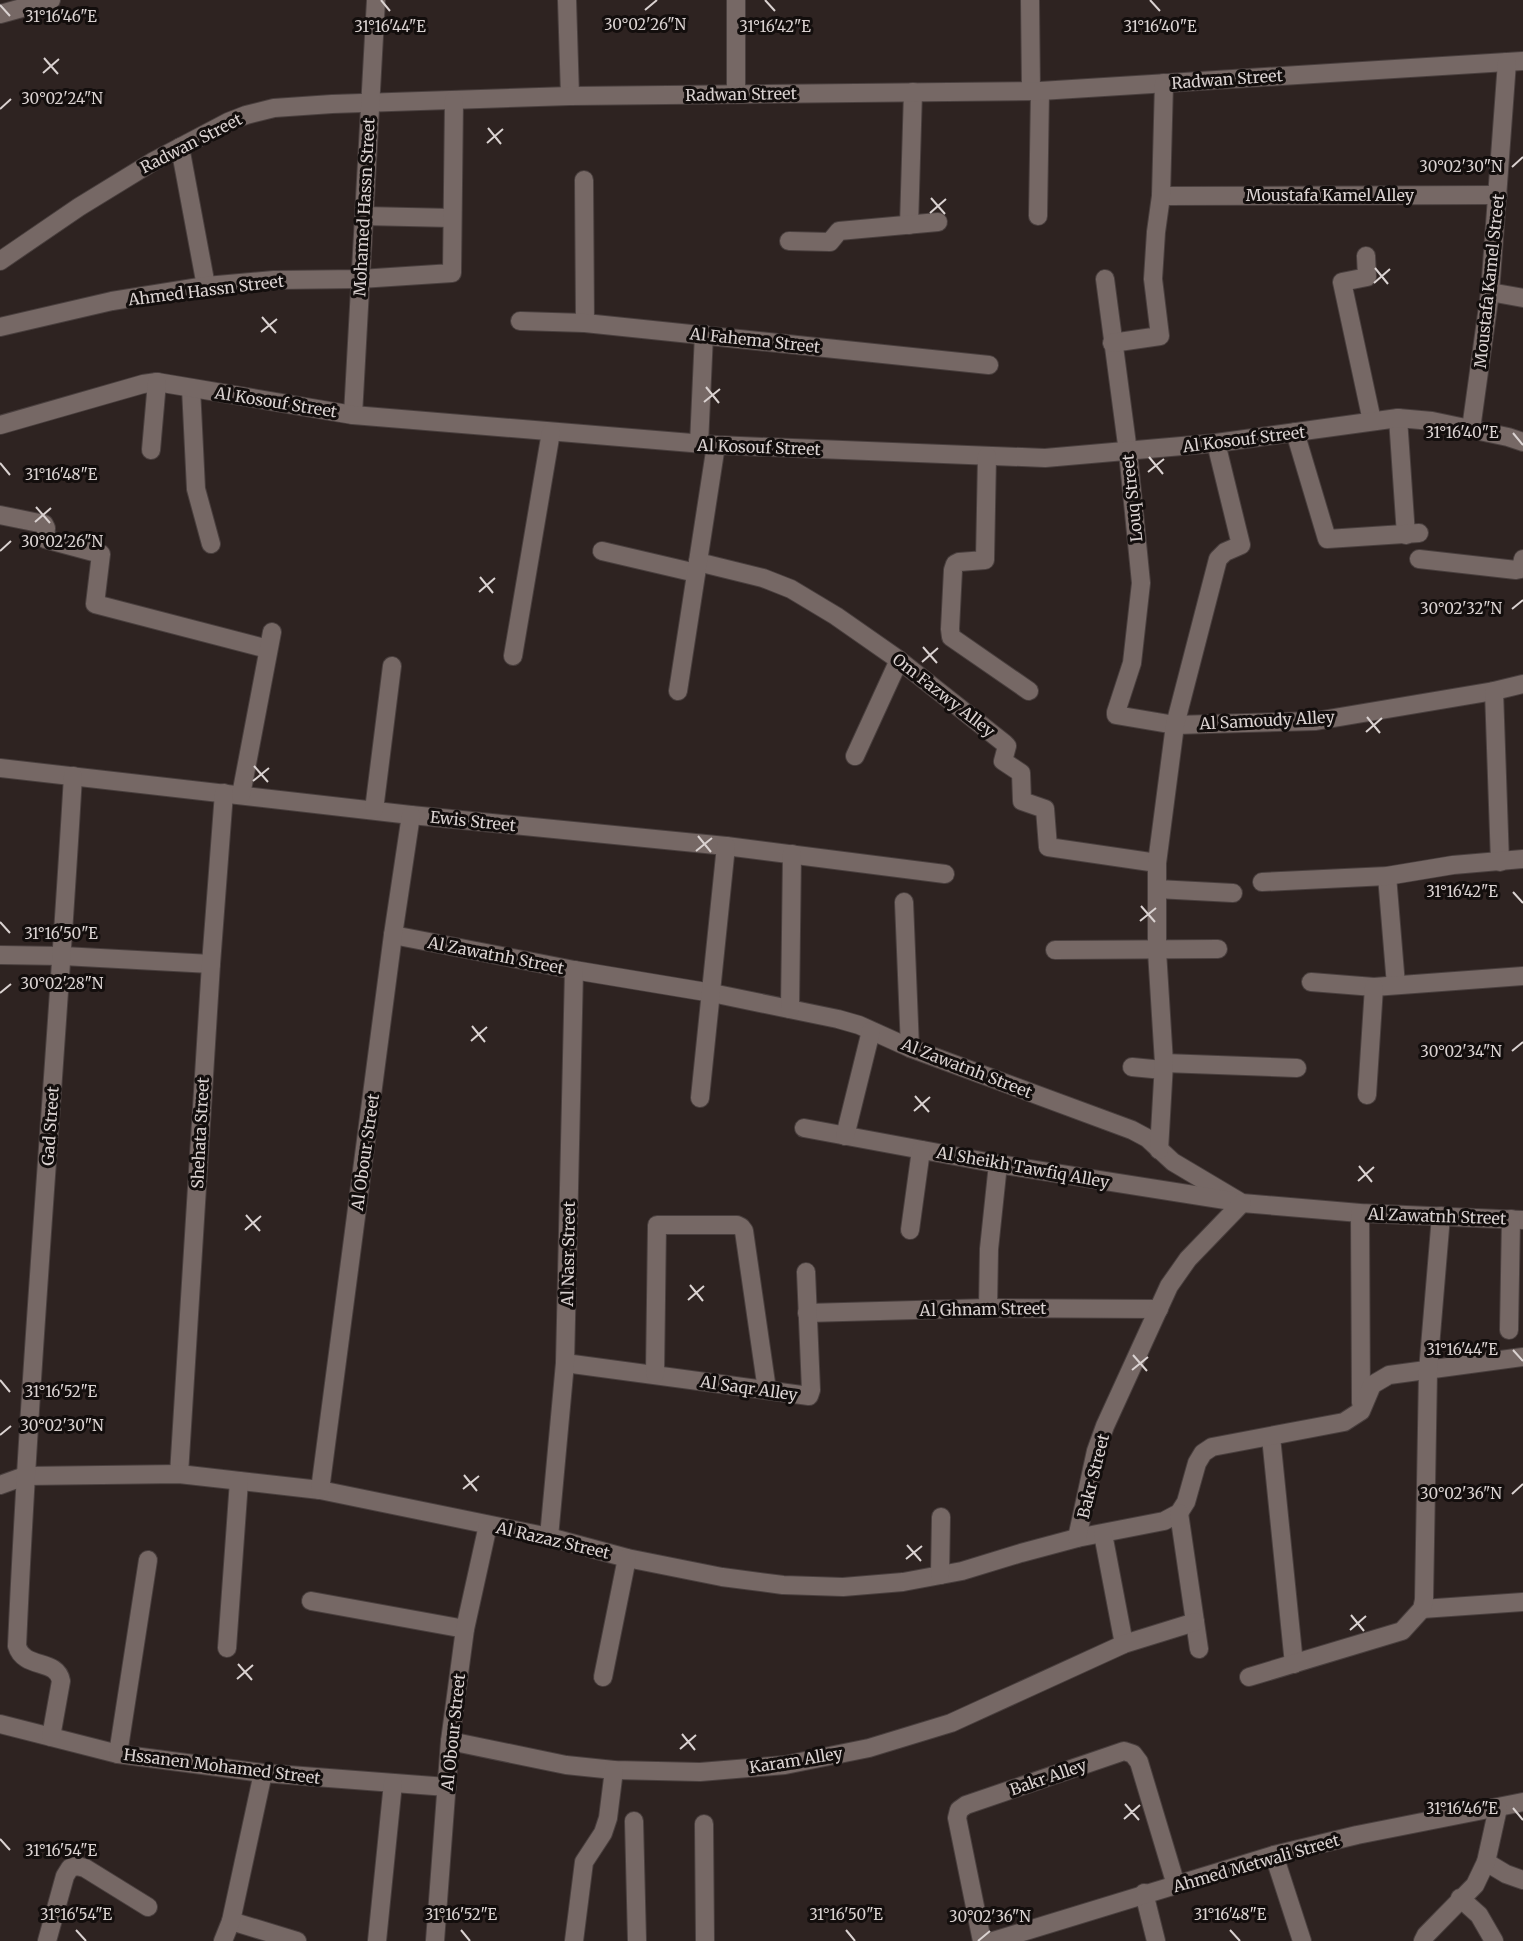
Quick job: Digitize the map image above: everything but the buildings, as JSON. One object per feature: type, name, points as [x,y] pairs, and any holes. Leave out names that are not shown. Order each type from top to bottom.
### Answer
[{"type":"street","points":[[0,14],[51,0]]},
{"type":"street","name":"Mohamed Hassn Street","points":[[352,415],[376,0]]},
{"type":"street","points":[[567,0],[570,96]]},
{"type":"street","points":[[736,0],[736,94]]},
{"type":"street","points":[[1030,0],[1038,216]]},
{"type":"street","name":"Radwan Street","points":[[0,261],[79,207],[154,160],[237,118],[274,108],[570,96],[1035,91],[1515,62]]},
{"type":"street","name":"Moustafa Kamel Street","points":[[1471,429],[1490,292],[1498,195],[1515,62]]},
{"type":"street","points":[[1112,343],[1160,336],[1153,279],[1155,232],[1161,196],[1164,83]]},
{"type":"street","points":[[909,225],[913,92]]},
{"type":"street","points":[[364,216],[453,218],[454,100]]},
{"type":"street","points":[[180,147],[206,286]]},
{"type":"street","points":[[584,180],[585,323]]},
{"type":"street","name":"Moustafa Kamel Alley","points":[[1161,196],[1498,195]]},
{"type":"street","name":"Ahmed Hassn Street","points":[[0,327],[112,301],[206,286],[274,280],[360,279],[452,273],[453,218]]},
{"type":"street","points":[[789,242],[830,242],[838,231],[938,222]]},
{"type":"street","points":[[1366,256],[1367,277],[1342,282],[1372,421]]},
{"type":"street","name":"Louq Street","points":[[1105,279],[1128,452],[1141,584],[1132,663],[1116,715]]},
{"type":"street","points":[[1490,292],[1523,298]]},
{"type":"street","name":"Al Fahema Street","points":[[520,321],[585,323],[704,334],[989,365]]},
{"type":"street","points":[[678,691],[697,567],[708,445],[704,334]]},
{"type":"street","points":[[151,450],[157,382]]},
{"type":"street","name":"Al Kosouf Street","points":[[0,425],[157,382],[352,415],[708,445],[1045,458],[1216,443],[1398,418],[1432,421],[1523,442]]},
{"type":"street","points":[[191,388],[196,489],[210,544]]},
{"type":"street","points":[[1295,432],[1327,540],[1412,534],[1398,418]]},
{"type":"street","points":[[513,656],[551,432]]},
{"type":"street","points":[[1159,1150],[1163,1067],[1156,889],[1157,863],[1175,724],[1218,559],[1225,552],[1241,545],[1216,443]]},
{"type":"street","points":[[987,456],[985,560],[959,562],[952,570],[951,637],[1029,691]]},
{"type":"street","name":"Shehata Street","points":[[0,514],[44,524],[45,539],[101,554],[95,598],[95,604],[101,607],[270,641],[232,794],[211,964],[180,1474]]},
{"type":"street","name":"Om Fazwy Alley","points":[[602,551],[763,578],[791,589],[836,615],[899,660],[1007,746],[1003,761],[1021,773],[1022,801],[1045,809],[1048,847],[1157,863]]},
{"type":"street","points":[[1419,559],[1516,570],[1521,569],[1523,559]]},
{"type":"street","points":[[855,756],[899,660]]},
{"type":"street","points":[[374,810],[392,666]]},
{"type":"street","name":"Al Samoudy Alley","points":[[1116,715],[1175,724],[1316,721],[1523,684]]},
{"type":"street","points":[[1494,691],[1500,862]]},
{"type":"street","name":"Ewis Street","points":[[0,768],[411,814],[726,846],[945,874]]},
{"type":"street","name":"Gad Street","points":[[51,1737],[61,1681],[60,1674],[54,1669],[25,1659],[19,1653],[17,1646],[25,1476],[74,776]]},
{"type":"street","name":"Al Obour Street","points":[[320,1490],[411,814]]},
{"type":"street","points":[[700,1098],[726,846]]},
{"type":"street","points":[[790,1009],[792,854]]},
{"type":"street","points":[[1262,882],[1387,876],[1453,865],[1523,860]]},
{"type":"street","points":[[1387,876],[1396,985]]},
{"type":"street","points":[[1156,889],[1233,893]]},
{"type":"street","points":[[904,902],[910,1048]]},
{"type":"street","name":"Al Zawatnh Street","points":[[393,935],[574,970],[712,993],[838,1019],[1132,1130],[1147,1138],[1173,1162],[1242,1203],[1360,1213],[1517,1219]]},
{"type":"street","points":[[1055,950],[1157,951],[1218,948]]},
{"type":"street","points":[[0,955],[211,964]]},
{"type":"street","name":"Al Nasr Street","points":[[549,1537],[565,1363],[574,970]]},
{"type":"street","points":[[1311,982],[1374,987],[1523,976]]},
{"type":"street","points":[[1367,1095],[1374,987]]},
{"type":"street","points":[[845,1136],[872,1031]]},
{"type":"street","points":[[1132,1067],[1297,1068]]},
{"type":"street","name":"Al Sheikh Tawfiq Alley","points":[[804,1128],[998,1164],[1242,1203]]},
{"type":"street","points":[[910,1230],[921,1150]]},
{"type":"street","points":[[988,1308],[989,1250],[998,1164]]},
{"type":"street","name":"Bakr Street","points":[[1077,1539],[1096,1451],[1105,1426],[1169,1286],[1188,1259],[1242,1203]]},
{"type":"street","points":[[1360,1213],[1361,1411]]},
{"type":"street","points":[[1249,1677],[1402,1631],[1422,1609],[1428,1371],[1441,1216]]},
{"type":"street","points":[[1509,1330],[1517,1219]]},
{"type":"street","points":[[655,1374],[657,1225],[737,1225],[744,1231],[766,1390]]},
{"type":"street","name":"Al Saqr Alley","points":[[565,1363],[806,1396],[811,1393],[806,1272]]},
{"type":"street","name":"Al Ghnam Street","points":[[807,1313],[988,1308],[1159,1310]]},
{"type":"street","points":[[1199,1648],[1179,1513],[1186,1502],[1197,1463],[1203,1453],[1212,1447],[1344,1422],[1361,1411],[1372,1385],[1389,1376],[1523,1357]]},
{"type":"street","points":[[1271,1437],[1294,1664]]},
{"type":"street","name":"Al Razaz Street","points":[[0,1485],[25,1476],[180,1474],[320,1490],[549,1537],[627,1558],[722,1577],[783,1585],[843,1587],[903,1582],[940,1575],[1077,1539],[1164,1521],[1179,1513]]},
{"type":"street","points":[[227,1648],[239,1481]]},
{"type":"street","points":[[940,1575],[941,1517]]},
{"type":"street","name":"Al Obour Street","points":[[435,1941],[450,1740],[465,1629],[488,1525]]},
{"type":"street","points":[[1103,1534],[1124,1644]]},
{"type":"street","points":[[603,1677],[627,1558]]},
{"type":"street","points":[[118,1754],[148,1560]]},
{"type":"street","points":[[311,1600],[465,1629]]},
{"type":"street","points":[[1422,1609],[1523,1602]]},
{"type":"street","name":"Karam Alley","points":[[450,1740],[566,1765],[614,1770],[711,1771],[785,1765],[869,1748],[951,1723],[1124,1644],[1195,1622]]},
{"type":"street","name":"Hssanen Mohamed Street","points":[[1,1727],[118,1754],[263,1773],[447,1786]]},
{"type":"street","name":"Bakr Alley","points":[[982,1941],[957,1818],[959,1810],[966,1805],[1124,1751],[1133,1754],[1139,1762],[1176,1885]]},
{"type":"street","points":[[574,1941],[584,1863],[603,1833],[608,1818],[614,1770]]},
{"type":"street","points":[[223,1941],[231,1921],[263,1773]]},
{"type":"street","points":[[377,1941],[393,1783]]},
{"type":"street","name":"Ahmed Metwali Street","points":[[993,1941],[1274,1855],[1357,1835],[1523,1802]]},
{"type":"street","points":[[1423,1941],[1460,1898],[1475,1885],[1486,1862],[1498,1808]]},
{"type":"street","points":[[634,1821],[637,1941]]},
{"type":"street","points":[[704,1824],[705,1941]]},
{"type":"street","points":[[1274,1855],[1302,1941]]},
{"type":"street","points":[[1486,1862],[1506,1874],[1523,1880]]},
{"type":"street","points":[[47,1941],[65,1876],[70,1868],[77,1866],[85,1868],[148,1907]]},
{"type":"street","points":[[1144,1893],[1156,1941]]},
{"type":"street","points":[[1460,1898],[1479,1915],[1494,1941]]},
{"type":"street","points":[[231,1921],[297,1941]]}]
